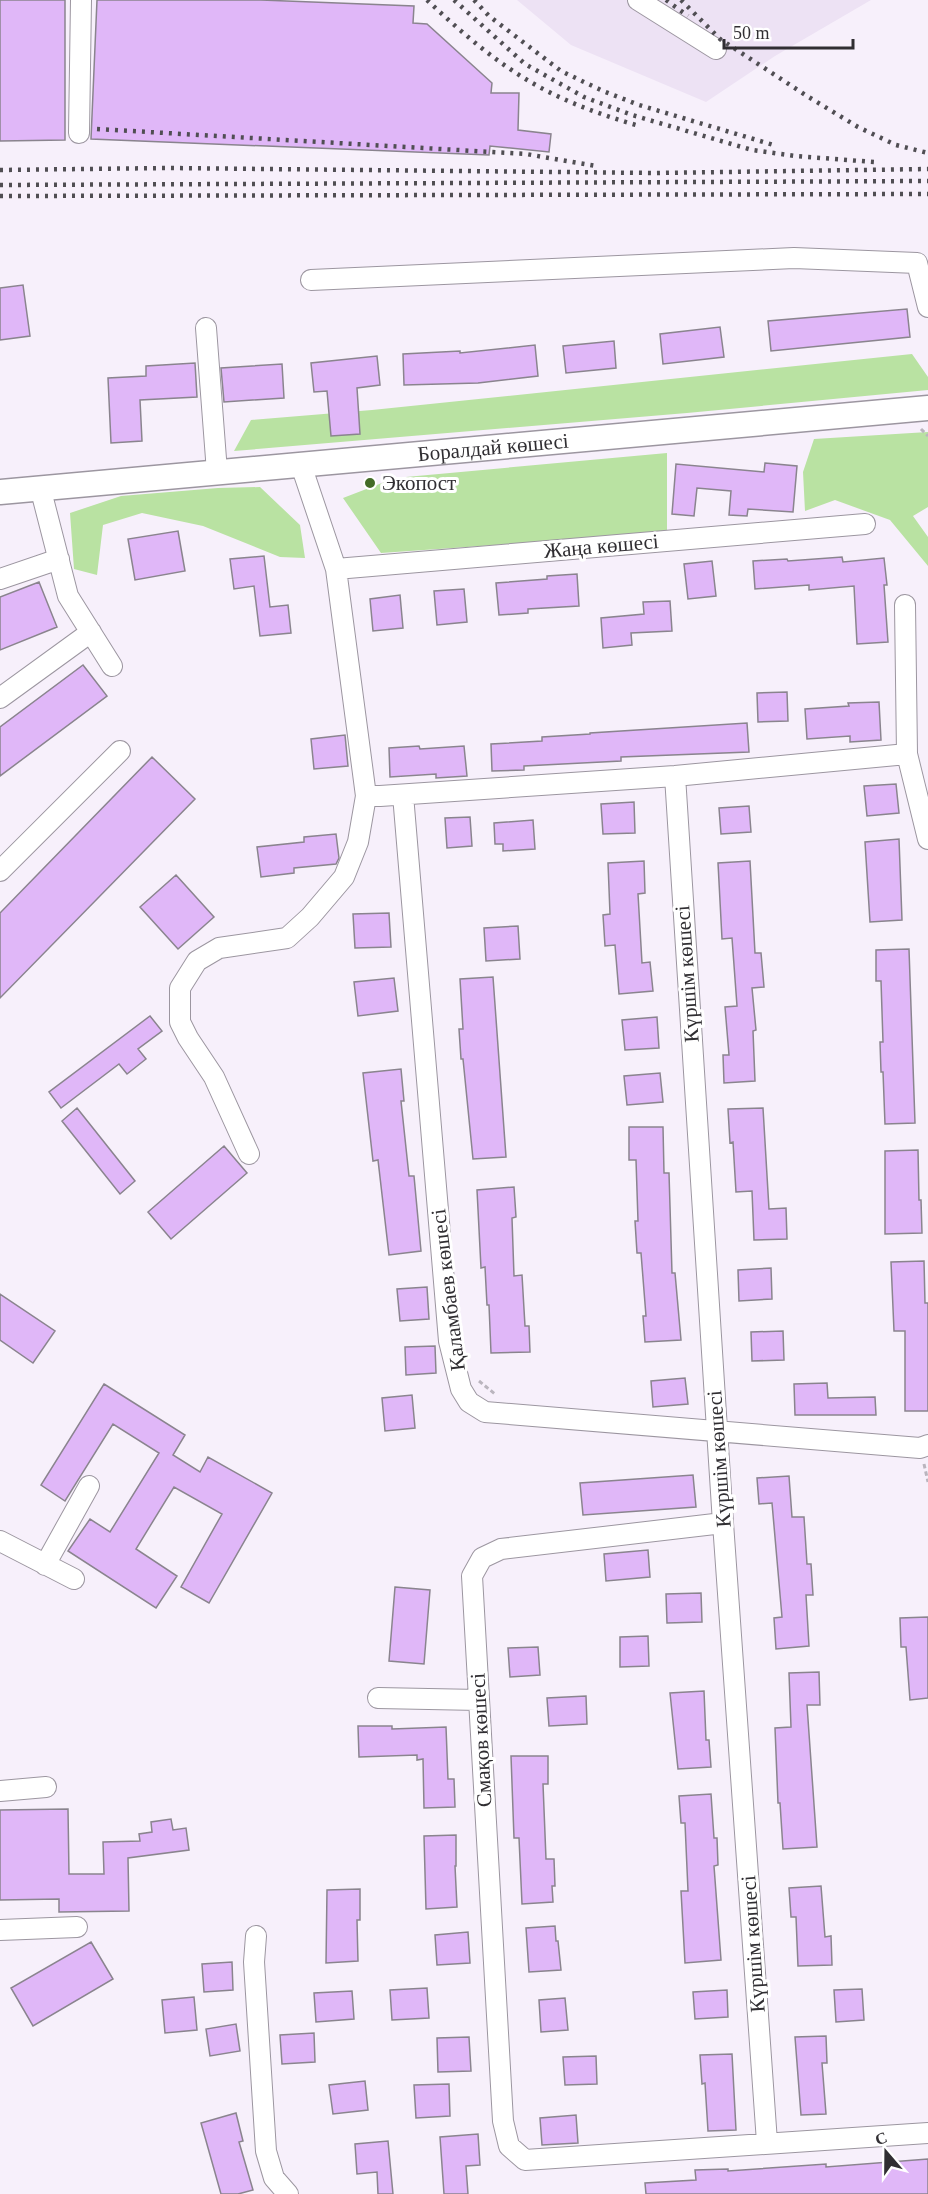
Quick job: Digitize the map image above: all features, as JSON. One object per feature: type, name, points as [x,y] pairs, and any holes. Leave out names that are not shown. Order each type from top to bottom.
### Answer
[{"type":"main road","name":"Боралдай көшесі","points":[[0,498],[21,489],[928,408]]},
{"type":"street","points":[[79,133],[81,0]]},
{"type":"street","points":[[639,0],[716,49]]},
{"type":"street","points":[[311,280],[794,258],[917,263],[928,308]]},
{"type":"street","points":[[206,328],[216,472]]},
{"type":"street","points":[[249,1154],[214,1077],[180,1022],[180,988],[197,960],[219,948],[287,938],[310,917],[344,877],[358,842],[366,795],[336,569],[301,465]]},
{"type":"street","points":[[21,489],[59,559],[68,596],[112,666]]},
{"type":"street","name":"Жаңа көшесі","points":[[336,569],[865,524]]},
{"type":"street","points":[[0,579],[59,559]]},
{"type":"street","points":[[905,605],[907,754],[928,839]]},
{"type":"street","points":[[0,698],[91,632]]},
{"type":"street","points":[[0,871],[120,751]]},
{"type":"street","points":[[366,795],[403,795],[675,776],[907,754]]},
{"type":"street","name":"Күршім көшесі","points":[[675,776],[723,1523],[767,2142]]},
{"type":"street","name":"Қаламбаев көшесі","points":[[403,795],[449,1341],[454,1370],[469,1402],[485,1412],[717,1430],[925,1455]]},
{"type":"street","points":[[45,1565],[89,1485]]},
{"type":"street","name":"Смақов көшесі","points":[[723,1523],[501,1549],[482,1558],[472,1576],[503,2121],[508,2146],[525,2160],[767,2142]]},
{"type":"street","points":[[0,1541],[74,1579]]},
{"type":"street","points":[[378,1698],[479,1700]]},
{"type":"street","points":[[0,1791],[46,1787]]},
{"type":"street","points":[[0,1930],[77,1927]]},
{"type":"street","points":[[256,1936],[254,1962],[266,2151],[274,2178],[288,2194]]},
{"type":"street","points":[[767,2142],[928,2133]]},
{"type":"path","points":[[472,1376],[497,1396],[497,1413]]},
{"type":"shaded area","points":[[517,0],[871,0],[775,56],[706,102],[571,45]]},
{"type":"green space","points":[[912,354],[928,377],[928,390],[687,413],[234,451],[251,420],[372,410]]},
{"type":"green space","points":[[928,432],[928,507],[913,516],[928,537],[928,566],[890,520],[835,500],[805,511],[803,472],[814,439]]},
{"type":"green space","points":[[667,453],[667,533],[381,553],[343,498],[395,478]]},
{"type":"green space","points":[[260,487],[300,525],[305,558],[280,557],[203,526],[142,513],[103,525],[97,575],[74,569],[70,513],[121,496]]},
{"type":"building","points":[[0,0],[65,0],[65,140],[0,141]]},
{"type":"building","points":[[97,0],[261,0],[414,6],[413,23],[427,24],[492,83],[491,93],[519,93],[518,130],[551,134],[549,152],[490,146],[489,155],[91,139]]},
{"type":"building","points":[[23,285],[30,336],[0,340],[0,288]]},
{"type":"building","points":[[907,309],[910,337],[771,351],[768,321]]},
{"type":"building","points":[[720,327],[724,357],[663,364],[660,334]]},
{"type":"building","points":[[614,341],[616,368],[566,373],[563,346]]},
{"type":"building","points":[[535,345],[538,376],[478,383],[404,385],[403,354],[460,351],[460,353]]},
{"type":"building","points":[[377,356],[380,385],[357,388],[360,434],[331,436],[327,391],[314,392],[311,363]]},
{"type":"building","points":[[195,363],[197,397],[140,400],[142,441],[111,443],[108,378],[146,376],[146,366]]},
{"type":"building","points":[[282,364],[284,398],[224,402],[221,368]]},
{"type":"building","points":[[765,463],[797,466],[793,512],[748,509],[747,516],[729,515],[731,491],[697,488],[694,516],[672,514],[676,464],[764,472]]},
{"type":"building","points":[[178,531],[185,571],[135,580],[128,539]]},
{"type":"building","points":[[264,556],[270,607],[288,605],[291,633],[260,636],[254,586],[234,589],[230,559]]},
{"type":"building","points":[[842,557],[843,562],[884,558],[888,642],[857,644],[854,586],[809,590],[809,585],[755,589],[753,561]]},
{"type":"building","points":[[712,561],[716,596],[688,599],[684,564]]},
{"type":"building","points":[[577,574],[579,606],[528,609],[528,613],[499,615],[496,583]]},
{"type":"building","points":[[39,582],[57,627],[0,650],[0,597]]},
{"type":"building","points":[[464,589],[467,622],[437,625],[434,591]]},
{"type":"building","points":[[400,595],[403,628],[373,631],[370,599]]},
{"type":"building","points":[[670,601],[672,631],[631,633],[632,645],[603,648],[601,618],[644,614],[643,602]]},
{"type":"building","points":[[83,665],[107,696],[0,776],[0,727]]},
{"type":"building","points":[[787,692],[788,721],[758,722],[757,693]]},
{"type":"building","points":[[879,702],[881,740],[850,742],[850,736],[807,739],[805,709],[849,706],[848,703]]},
{"type":"building","points":[[747,723],[749,752],[621,757],[621,761],[524,766],[524,770],[492,771],[491,744],[542,741],[542,737],[590,733]]},
{"type":"building","points":[[345,735],[348,766],[314,769],[311,739]]},
{"type":"building","points":[[419,746],[420,749],[464,746],[467,776],[436,778],[436,774],[390,777],[389,748]]},
{"type":"building","points":[[152,757],[195,799],[0,998],[0,913]]},
{"type":"building","points":[[896,784],[899,813],[867,816],[864,786]]},
{"type":"building","points":[[634,802],[635,833],[603,834],[601,804]]},
{"type":"building","points":[[749,806],[751,832],[721,834],[719,808]]},
{"type":"building","points":[[470,817],[472,846],[447,848],[445,818]]},
{"type":"building","points":[[533,820],[535,849],[503,851],[503,844],[495,844],[494,823]]},
{"type":"building","points":[[336,834],[339,858],[336,864],[294,868],[294,873],[261,877],[257,847],[304,842],[304,837]]},
{"type":"building","points":[[899,839],[902,920],[870,922],[865,842]]},
{"type":"building","points":[[644,861],[645,893],[638,894],[642,963],[650,962],[653,991],[619,994],[615,945],[605,946],[603,915],[610,914],[608,863]]},
{"type":"building","points":[[750,861],[755,953],[761,953],[764,987],[752,988],[756,1030],[753,1031],[755,1081],[724,1083],[723,1055],[729,1055],[725,1007],[737,1006],[732,938],[722,939],[718,863]]},
{"type":"building","points":[[176,875],[214,917],[178,949],[140,907]]},
{"type":"building","points":[[389,913],[391,947],[355,948],[353,914]]},
{"type":"building","points":[[518,926],[520,959],[486,961],[484,928]]},
{"type":"building","points":[[909,949],[915,1123],[885,1124],[880,1042],[883,1042],[881,981],[876,981],[876,950]]},
{"type":"building","points":[[493,977],[506,1157],[473,1159],[463,1059],[461,1059],[459,1029],[463,1029],[460,979]]},
{"type":"building","points":[[394,978],[398,1011],[358,1016],[354,982]]},
{"type":"building","points":[[150,1016],[162,1031],[138,1049],[146,1059],[127,1074],[119,1064],[61,1108],[49,1092]]},
{"type":"building","points":[[657,1017],[659,1048],[625,1050],[622,1020]]},
{"type":"building","points":[[401,1069],[404,1101],[401,1101],[409,1176],[414,1176],[421,1251],[389,1255],[378,1160],[373,1161],[363,1073]]},
{"type":"building","points":[[660,1073],[663,1102],[627,1105],[624,1076]]},
{"type":"building","points":[[77,1108],[135,1181],[120,1194],[62,1121]]},
{"type":"building","points":[[763,1108],[769,1209],[786,1208],[787,1239],[754,1240],[752,1191],[736,1192],[733,1142],[730,1143],[728,1109]]},
{"type":"building","points":[[629,1127],[663,1127],[664,1173],[669,1173],[672,1273],[675,1273],[681,1340],[645,1342],[643,1316],[646,1316],[641,1253],[637,1253],[635,1221],[638,1221],[636,1160],[629,1160]]},
{"type":"building","points":[[224,1146],[247,1173],[171,1239],[148,1212]]},
{"type":"building","points":[[918,1150],[922,1233],[885,1234],[885,1151]]},
{"type":"building","points":[[514,1187],[516,1217],[512,1218],[514,1276],[522,1275],[525,1326],[529,1326],[530,1352],[491,1353],[485,1267],[481,1268],[477,1190]]},
{"type":"building","points":[[924,1261],[925,1303],[928,1303],[928,1411],[905,1411],[905,1331],[894,1331],[891,1262]]},
{"type":"building","points":[[771,1268],[772,1299],[739,1301],[738,1270]]},
{"type":"building","points":[[427,1287],[429,1319],[400,1321],[397,1289]]},
{"type":"building","points":[[0,1294],[55,1331],[33,1363],[0,1340]]},
{"type":"building","points":[[783,1331],[784,1360],[752,1361],[751,1332]]},
{"type":"building","points":[[435,1346],[436,1373],[406,1375],[405,1347]]},
{"type":"building","points":[[685,1378],[688,1404],[653,1407],[651,1381]]},
{"type":"building","points":[[827,1383],[828,1398],[875,1397],[876,1415],[795,1415],[794,1384]]},
{"type":"building","points":[[104,1384],[185,1435],[173,1455],[200,1472],[208,1457],[272,1493],[209,1603],[181,1587],[222,1514],[174,1487],[136,1549],[177,1576],[156,1608],[68,1551],[90,1519],[110,1532],[159,1453],[113,1424],[65,1501],[41,1485]]},
{"type":"building","points":[[412,1395],[415,1428],[385,1431],[382,1398]]},
{"type":"building","points":[[693,1475],[696,1507],[583,1515],[580,1483]]},
{"type":"building","points":[[789,1476],[792,1517],[804,1517],[807,1564],[811,1564],[813,1595],[806,1595],[809,1646],[776,1649],[774,1618],[782,1617],[772,1503],[759,1504],[757,1478]]},
{"type":"building","points":[[648,1550],[650,1577],[606,1581],[604,1554]]},
{"type":"building","points":[[395,1587],[430,1590],[424,1664],[389,1661]]},
{"type":"building","points":[[701,1593],[702,1622],[667,1623],[666,1594]]},
{"type":"building","points":[[928,1617],[928,1698],[910,1700],[906,1647],[901,1647],[900,1618]]},
{"type":"building","points":[[648,1636],[649,1666],[620,1667],[620,1637]]},
{"type":"building","points":[[538,1647],[540,1675],[510,1677],[508,1648]]},
{"type":"building","points":[[819,1672],[820,1705],[807,1705],[817,1847],[783,1849],[780,1803],[778,1803],[775,1728],[791,1727],[789,1673]]},
{"type":"building","points":[[704,1691],[706,1740],[709,1740],[711,1767],[678,1769],[670,1693]]},
{"type":"building","points":[[586,1696],[587,1724],[549,1726],[547,1698]]},
{"type":"building","points":[[358,1726],[392,1726],[392,1729],[446,1727],[448,1779],[454,1779],[455,1807],[424,1808],[423,1759],[417,1760],[417,1755],[359,1757]]},
{"type":"building","points":[[511,1756],[548,1756],[548,1784],[543,1784],[546,1859],[554,1859],[553,1902],[522,1904],[519,1838],[514,1838]]},
{"type":"building","points":[[711,1794],[714,1838],[717,1838],[718,1865],[714,1866],[721,1960],[685,1963],[681,1891],[688,1891],[685,1823],[681,1823],[679,1796]]},
{"type":"building","points":[[68,1809],[69,1874],[104,1874],[103,1842],[140,1841],[139,1834],[152,1832],[151,1822],[171,1819],[173,1830],[186,1828],[189,1850],[128,1858],[129,1911],[59,1912],[59,1899],[0,1900],[0,1810]]},
{"type":"building","points":[[456,1835],[457,1907],[426,1909],[424,1836]]},
{"type":"building","points":[[821,1886],[825,1937],[831,1936],[832,1965],[798,1966],[796,1917],[791,1917],[789,1888]]},
{"type":"building","points":[[360,1889],[360,1920],[357,1920],[358,1961],[326,1963],[327,1890]]},
{"type":"building","points":[[555,1926],[561,1970],[529,1972],[526,1928]]},
{"type":"building","points":[[468,1932],[470,1963],[437,1965],[435,1935]]},
{"type":"building","points":[[91,1942],[113,1979],[33,2026],[11,1988]]},
{"type":"building","points":[[232,1962],[233,1990],[204,1992],[202,1964]]},
{"type":"building","points":[[427,1988],[429,2018],[392,2020],[390,1990]]},
{"type":"building","points":[[862,1989],[864,2020],[836,2022],[834,1990]]},
{"type":"building","points":[[727,1990],[728,2017],[695,2019],[693,1992]]},
{"type":"building","points":[[352,1991],[354,2019],[316,2022],[314,1993]]},
{"type":"building","points":[[194,1997],[197,2030],[165,2033],[162,2000]]},
{"type":"building","points":[[565,1998],[568,2030],[541,2032],[539,2000]]},
{"type":"building","points":[[236,2024],[240,2051],[210,2056],[206,2029]]},
{"type":"building","points":[[314,2033],[315,2062],[282,2064],[280,2035]]},
{"type":"building","points":[[826,2036],[827,2063],[822,2063],[826,2114],[801,2115],[795,2037]]},
{"type":"building","points":[[469,2037],[471,2071],[438,2072],[437,2038]]},
{"type":"building","points":[[732,2054],[736,2130],[708,2131],[705,2083],[702,2084],[700,2055]]},
{"type":"building","points":[[596,2056],[597,2084],[565,2085],[563,2057]]},
{"type":"building","points":[[365,2081],[368,2110],[333,2114],[329,2085]]},
{"type":"building","points":[[449,2084],[450,2116],[416,2118],[414,2085]]},
{"type":"building","points":[[236,2113],[243,2141],[239,2142],[253,2190],[238,2194],[221,2194],[201,2123]]},
{"type":"building","points":[[576,2115],[578,2143],[542,2145],[540,2118]]},
{"type":"building","points":[[478,2134],[480,2165],[466,2166],[468,2194],[444,2194],[440,2137]]},
{"type":"building","points":[[388,2141],[393,2194],[378,2194],[377,2172],[357,2174],[355,2144]]},
{"type":"building","points":[[928,2159],[928,2194],[646,2194],[645,2183],[696,2180],[695,2170],[728,2169],[728,2171],[826,2164],[826,2167]]},
{"type":"railway","points":[[427,0],[483,49],[529,81],[578,105],[636,125]]},
{"type":"railway","points":[[454,0],[525,64],[584,97],[632,115],[752,150],[874,162]]},
{"type":"railway","points":[[474,0],[489,16],[561,71],[639,105],[777,146]]},
{"type":"railway","points":[[666,0],[688,16]]},
{"type":"railway","points":[[681,0],[720,39],[807,96],[858,127],[896,145],[928,153]]},
{"type":"railway","points":[[97,129],[526,154],[596,166]]},
{"type":"railway","points":[[0,170],[168,168],[656,173],[928,169]]},
{"type":"railway","points":[[0,185],[928,181]]},
{"type":"railway","points":[[0,196],[928,194]]},
{"type":"place","name":"Экопост","points":[[370,483]]}]
